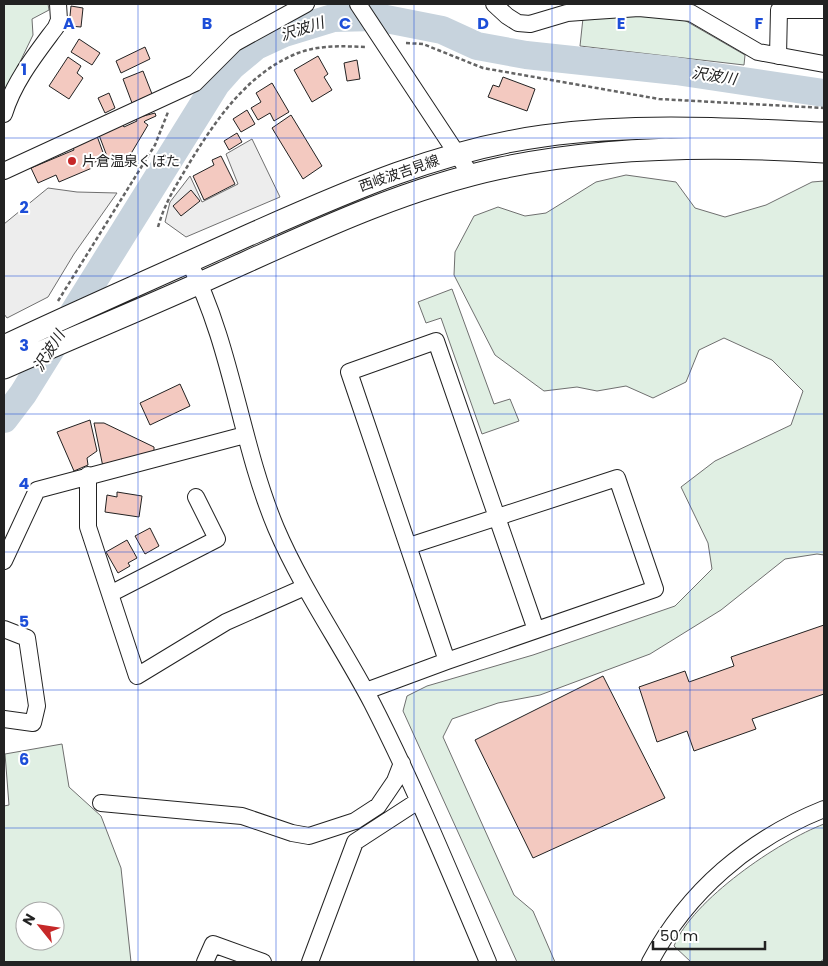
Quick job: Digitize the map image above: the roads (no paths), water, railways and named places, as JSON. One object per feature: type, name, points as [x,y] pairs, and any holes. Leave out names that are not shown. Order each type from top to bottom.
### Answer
[{"type":"main road","name":"西岐波吉見線","points":[[4,346],[96,303],[349,191],[456,154],[542,136],[606,129],[675,128],[824,132]]},
{"type":"main road","name":"西岐波吉見線","points":[[4,368],[368,209],[404,195],[471,176],[568,156],[640,150],[824,152]]},
{"type":"street","points":[[4,114],[8,99],[22,74],[56,27],[59,20],[58,4]]},
{"type":"street","points":[[4,171],[195,83],[235,43],[306,4]]},
{"type":"street","points":[[358,4],[471,176]]},
{"type":"street","points":[[494,4],[507,16],[518,22],[530,24],[567,13],[638,8],[691,8],[758,52],[824,64]]},
{"type":"street","points":[[778,56],[779,10],[824,10]]},
{"type":"street","points":[[189,262],[211,308],[245,435],[268,506],[305,587],[366,691],[402,763],[488,962]]},
{"type":"street","points":[[447,660],[349,372],[436,341],[536,630]]},
{"type":"street","points":[[4,561],[37,490],[245,435]]},
{"type":"street","points":[[88,475],[88,527],[137,676],[226,622],[305,587]]},
{"type":"street","points":[[366,691],[447,660],[655,589],[618,478],[409,546]]},
{"type":"street","points":[[110,594],[217,539],[196,497]]},
{"type":"street","points":[[4,629],[27,638],[37,706],[33,723],[4,719]]},
{"type":"street","points":[[101,803],[242,816],[285,831],[309,836],[355,821],[378,806],[395,781],[402,763]]},
{"type":"street","points":[[310,962],[355,842],[418,801]]},
{"type":"street","points":[[650,962],[674,921],[702,889],[767,838],[789,825],[824,809]]},
{"type":"street","points":[[205,962],[213,944],[263,962]]},
{"type":"waterway","name":"沢波川","points":[[4,419],[23,394],[216,84],[232,66],[256,46],[284,33],[333,18],[376,17],[442,30],[477,46],[526,55],[676,71],[824,93]]},
{"type":"place","name":"片倉温泉くぼた","points":[[72,161]]}]
